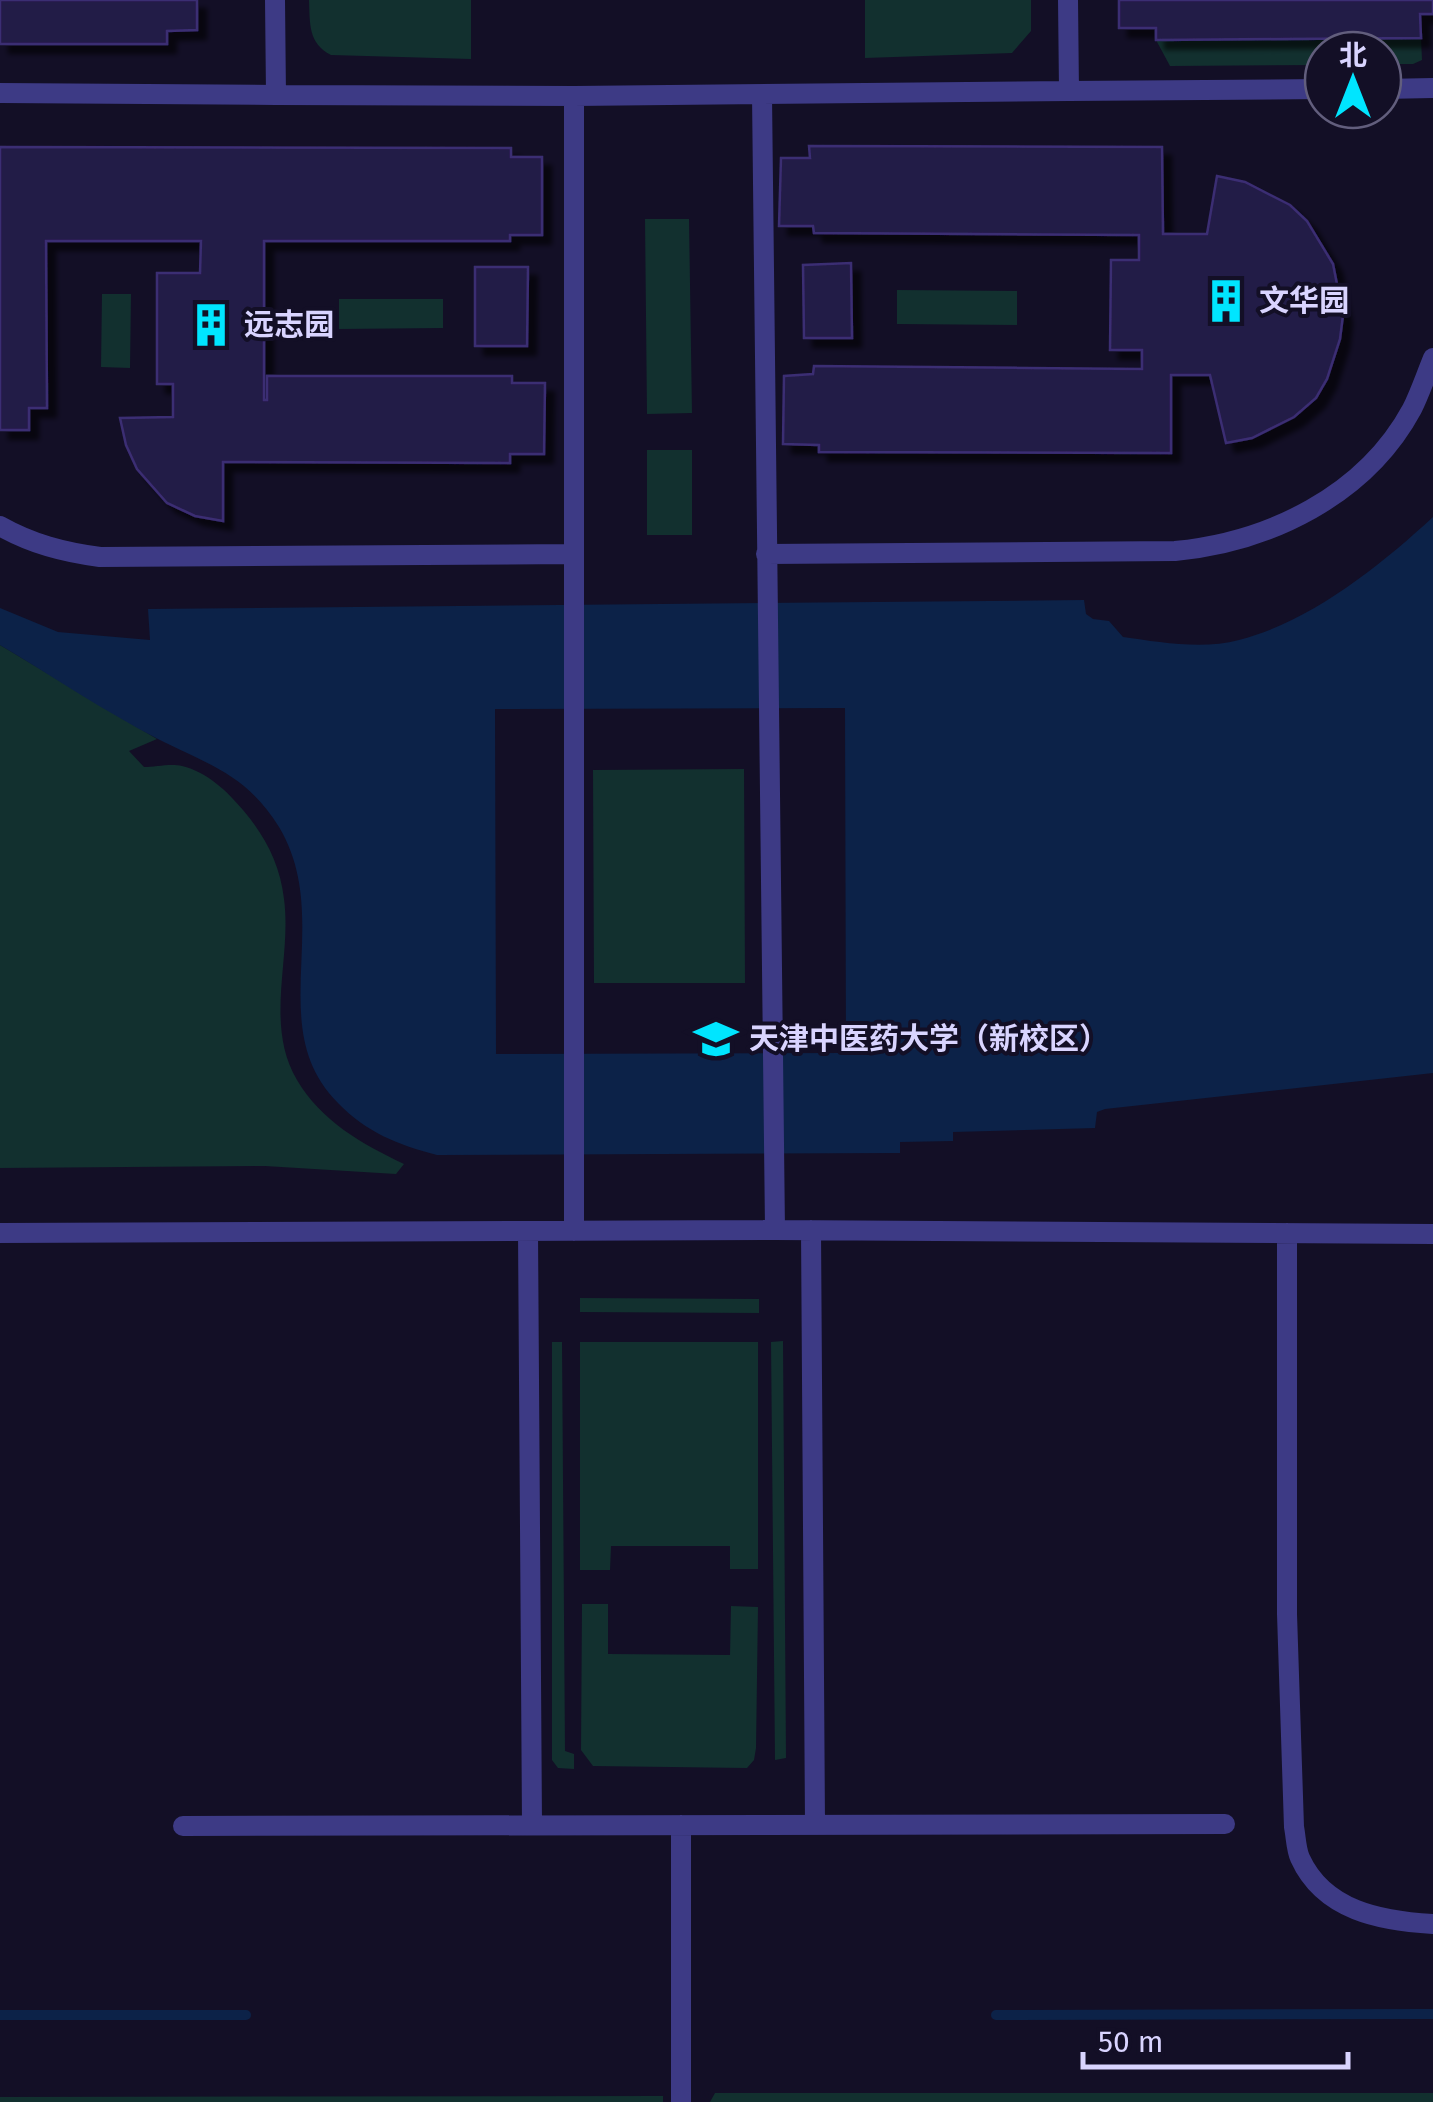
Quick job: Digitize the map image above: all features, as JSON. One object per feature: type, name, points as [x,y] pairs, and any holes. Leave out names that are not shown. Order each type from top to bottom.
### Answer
[{"type":"lane","points":[[275,0],[276,95]]},
{"type":"lane","points":[[1068,0],[1069,91]]},
{"type":"lane","points":[[1403,89],[1433,88]]},
{"type":"lane","points":[[0,93],[574,96],[1303,89]]},
{"type":"lane","points":[[762,95],[774,1230]]},
{"type":"lane","points":[[574,96],[574,1231]]},
{"type":"lane","points":[[766,554],[1175,552],[1209,548],[1307,514],[1340,492],[1411,410],[1433,358]]},
{"type":"lane","points":[[0,526],[26,541],[100,557],[573,554]]},
{"type":"lane","points":[[811,1230],[816,1825]]},
{"type":"lane","points":[[0,1234],[811,1230],[1433,1234]]},
{"type":"lane","points":[[528,1231],[532,1826]]},
{"type":"lane","points":[[1287,1233],[1287,1614],[1294,1827],[1300,1858],[1321,1887],[1348,1910],[1386,1920],[1433,1924]]},
{"type":"lane","points":[[183,1826],[1225,1824]]},
{"type":"lane","points":[[682,1825],[682,2102]]},
{"type":"green space","points":[[309,0],[471,0],[471,59],[331,55],[314,39]]},
{"type":"green space","points":[[865,0],[1031,0],[1031,31],[1012,53],[865,58]]},
{"type":"green space","points":[[1403,38],[1421,38],[1422,60],[1403,64]]},
{"type":"green space","points":[[1303,39],[1303,65],[1170,66],[1156,40]]},
{"type":"green space","points":[[645,219],[689,219],[692,413],[647,414]]},
{"type":"green space","points":[[897,290],[1017,291],[1017,325],[897,324]]},
{"type":"green space","points":[[102,294],[131,294],[130,368],[101,367]]},
{"type":"green space","points":[[339,299],[443,299],[443,328],[339,329]]},
{"type":"green space","points":[[647,450],[692,450],[692,535],[647,535]]},
{"type":"green space","points":[[0,645],[157,739],[129,751],[144,767],[178,765],[200,773],[223,789],[251,820],[275,862],[284,899],[280,1014],[287,1059],[307,1095],[330,1119],[404,1164],[396,1174],[265,1166],[0,1168]]},
{"type":"green space","points":[[744,769],[745,983],[594,983],[593,770]]},
{"type":"green space","points":[[580,1298],[759,1299],[759,1313],[580,1312]]},
{"type":"green space","points":[[783,1341],[786,1758],[775,1760],[771,1342]]},
{"type":"green space","points":[[552,1342],[562,1342],[565,1751],[574,1754],[574,1769],[558,1768],[552,1760]]},
{"type":"green space","points":[[580,1342],[758,1342],[758,1569],[730,1569],[730,1546],[611,1546],[610,1570],[580,1570]]},
{"type":"green space","points":[[582,1604],[608,1604],[608,1654],[730,1655],[731,1606],[758,1607],[756,1748],[754,1760],[747,1768],[593,1766],[581,1750]]},
{"type":"green space","points":[[715,2093],[1433,2093],[1433,2102],[710,2102]]},
{"type":"green space","points":[[663,2096],[663,2102],[0,2102],[0,2097]]},
{"type":"water","points":[[1433,517],[1433,1073],[1105,1109],[1097,1112],[1095,1128],[953,1132],[953,1141],[900,1142],[900,1153],[437,1155],[371,1130],[338,1103],[316,1073],[305,1041],[301,1007],[301,899],[294,863],[279,827],[266,809],[225,773],[118,717],[0,645],[0,608],[58,632],[150,640],[148,609],[1084,600],[1086,614],[1109,621],[1123,637],[1210,644],[1239,640],[1292,620],[1343,590]],"holes":[[[845,708],[846,1053],[496,1054],[495,709]]]},
{"type":"building","points":[[0,0],[197,0],[197,30],[167,31],[167,44],[0,44]]},
{"type":"building","points":[[1119,0],[1433,0],[1433,14],[1420,14],[1421,38],[1403,38],[1403,30],[1303,30],[1303,39],[1156,40],[1156,28],[1119,28]]},
{"type":"building","name":"文华园","points":[[809,146],[1162,147],[1163,234],[1207,234],[1217,176],[1245,182],[1290,205],[1307,221],[1333,264],[1343,315],[1327,379],[1316,398],[1294,417],[1252,438],[1226,443],[1210,375],[1171,375],[1171,453],[819,452],[819,445],[783,444],[784,376],[813,374],[814,366],[1142,369],[1142,350],[1110,350],[1111,260],[1139,260],[1139,235],[814,233],[813,226],[779,226],[781,158],[810,158]]},
{"type":"building","name":"远志园","points":[[0,147],[511,148],[511,157],[542,157],[542,235],[510,235],[510,241],[264,241],[264,400],[267,376],[512,376],[512,383],[545,383],[544,454],[510,454],[510,463],[223,462],[223,521],[195,516],[167,503],[137,469],[120,418],[173,417],[173,384],[157,384],[157,273],[200,273],[201,241],[46,241],[47,408],[29,408],[29,430],[0,430]]},
{"type":"building","points":[[851,263],[852,338],[804,338],[803,265]]},
{"type":"building","points":[[475,267],[528,267],[527,346],[475,346]]},
{"type":"waterway","points":[[996,2015],[1433,2014]]},
{"type":"waterway","points":[[0,2015],[246,2015]]},
{"type":"place","name":"文华园","points":[[1226,301]]},
{"type":"place","name":"远志园","points":[[211,325]]},
{"type":"place","name":"天津中医药大学（新校区）","points":[[716,1039]]}]
